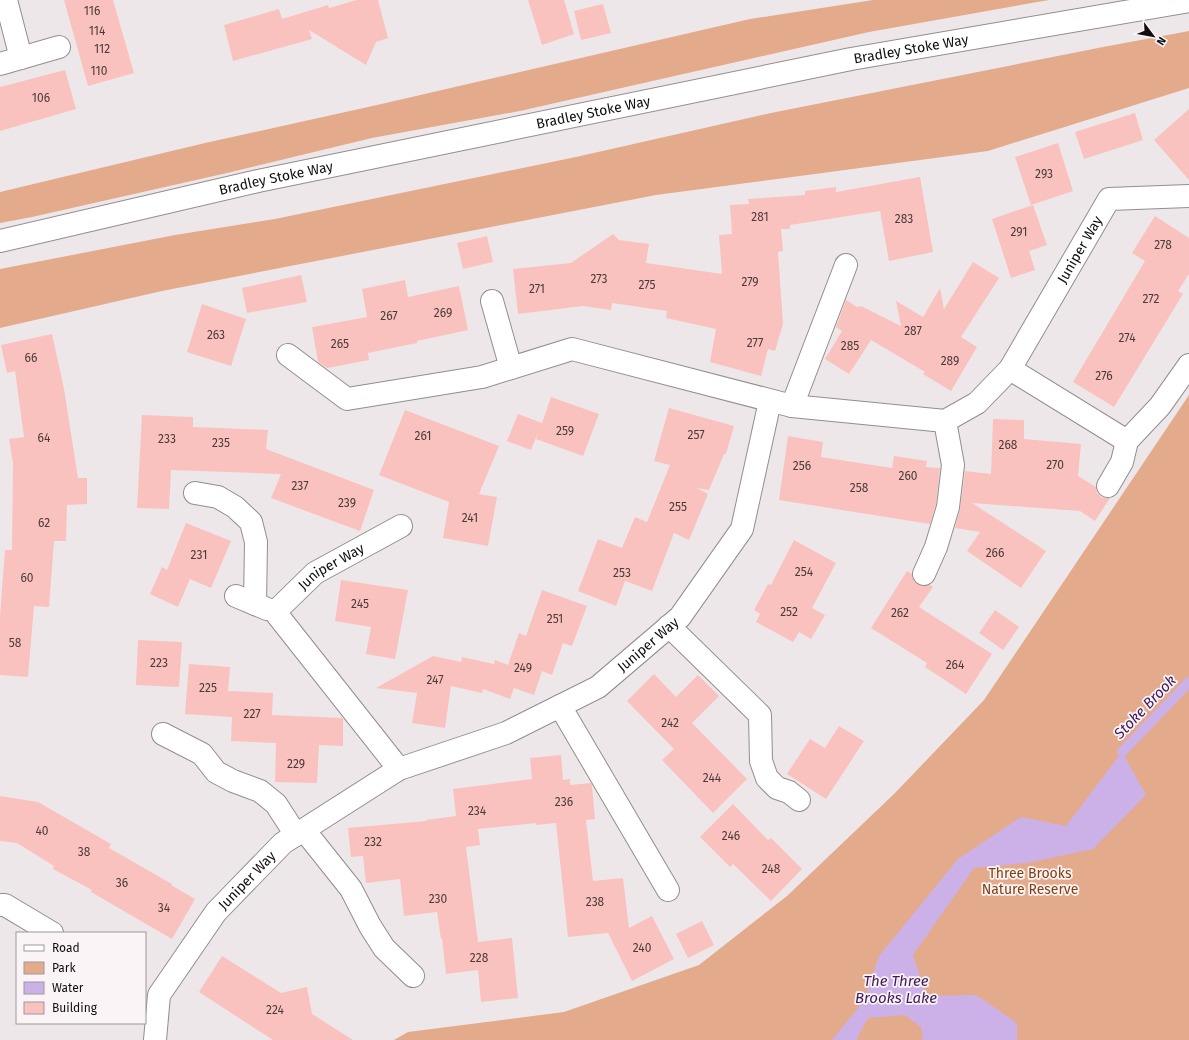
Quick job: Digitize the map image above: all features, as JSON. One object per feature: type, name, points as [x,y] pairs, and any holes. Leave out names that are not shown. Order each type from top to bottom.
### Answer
[{"type":"street","points":[[6,0],[21,58]]},
{"type":"street","name":"Bradley Stoke Way","points":[[0,241],[258,181],[851,59],[1189,1]]},
{"type":"street","points":[[0,64],[59,47]]},
{"type":"street","name":"Juniper Way","points":[[946,421],[977,403],[1010,369],[1108,199],[1189,196]]},
{"type":"street","points":[[792,406],[846,266]]},
{"type":"street","points":[[492,301],[511,368]]},
{"type":"street","points":[[288,355],[347,399],[482,377],[572,349],[792,406],[946,421],[953,465],[948,507],[936,547],[924,574]]},
{"type":"street","points":[[1108,486],[1122,462],[1126,441],[1160,406],[1189,365]]},
{"type":"street","points":[[1010,369],[1126,441]]},
{"type":"street","name":"Juniper Way","points":[[155,1040],[152,991],[216,912],[283,843],[399,769],[506,733],[598,687],[680,617],[742,529],[770,401]]},
{"type":"street","points":[[195,493],[218,497],[235,507],[250,522],[256,542],[246,600],[275,612],[399,769]]},
{"type":"street","name":"Juniper Way","points":[[275,612],[315,573],[401,526]]},
{"type":"street","points":[[669,626],[760,715],[761,761],[766,778],[776,788],[789,792],[799,800]]},
{"type":"street","points":[[560,706],[668,890]]},
{"type":"street","points":[[163,734],[202,754],[216,772],[233,781],[260,791],[276,804],[351,888],[370,926],[384,948],[413,976]]},
{"type":"street","points":[[0,905],[4,905],[50,932]]},
{"type":"green space","points":[[873,0],[1049,0],[869,32],[520,111],[372,138],[227,173],[0,223],[0,192],[205,143],[750,19]]},
{"type":"green space","points":[[1189,31],[1189,88],[988,151],[656,195],[162,291],[0,328],[0,269],[175,235],[275,219],[576,157],[771,113]]},
{"type":"green space","name":"Three Brooks Nature Reserve","points":[[1189,395],[1189,1040],[394,1040],[408,1032],[564,1012],[699,965],[787,896],[895,793],[984,700]]},
{"type":"water","name":"The Three Brooks Lake","points":[[1122,752],[1146,795],[1093,849],[1027,863],[974,868],[913,955],[926,996],[976,995],[1017,1023],[1017,1040],[923,1040],[921,1027],[905,1015],[868,1018],[857,1040],[832,1040],[864,1001],[879,956],[958,859],[1021,817],[1066,826]]},
{"type":"building","points":[[64,0],[113,0],[134,73],[88,86]]},
{"type":"building","points":[[357,0],[378,0],[388,38],[376,42],[366,65],[309,30],[312,39],[233,61],[224,25],[279,9],[282,19],[328,5],[329,8]]},
{"type":"building","points":[[528,0],[564,0],[574,34],[542,45]]},
{"type":"building","points":[[603,4],[611,33],[581,40],[574,11]]},
{"type":"building","points":[[65,70],[76,109],[0,131],[0,87]]},
{"type":"building","points":[[1189,109],[1189,180],[1154,140]]},
{"type":"building","points":[[1135,113],[1143,140],[1084,159],[1075,132]]},
{"type":"building","points":[[1058,143],[1073,191],[1031,205],[1015,157]]},
{"type":"building","points":[[920,177],[933,252],[889,261],[880,211],[790,225],[790,229],[781,229],[783,251],[778,252],[783,324],[775,351],[768,349],[761,376],[710,362],[716,329],[666,318],[667,311],[612,303],[611,310],[583,306],[518,314],[513,269],[571,263],[613,234],[619,240],[649,244],[646,263],[722,274],[719,235],[732,234],[730,205],[749,204],[748,199],[805,195],[805,191],[836,187],[836,192]]},
{"type":"building","points":[[1033,205],[1047,245],[1029,251],[1035,270],[1011,278],[992,219]]},
{"type":"building","points":[[1155,216],[1189,238],[1189,274],[1178,291],[1183,294],[1114,407],[1073,382],[1145,261],[1132,253]]},
{"type":"building","points":[[487,236],[493,262],[463,269],[457,243]]},
{"type":"building","points":[[973,262],[999,278],[961,337],[977,347],[951,391],[923,374],[925,372],[871,340],[849,374],[825,359],[842,331],[836,327],[846,300],[857,307],[861,306],[901,326],[896,301],[923,317],[940,288],[944,309]]},
{"type":"building","points":[[301,275],[307,302],[247,313],[242,288]]},
{"type":"building","points":[[405,280],[408,297],[459,286],[468,330],[417,341],[417,343],[368,353],[369,360],[327,368],[318,362],[312,327],[367,317],[362,289]]},
{"type":"building","points":[[202,304],[246,319],[231,366],[187,352]]},
{"type":"building","points":[[52,334],[64,389],[78,478],[87,478],[87,504],[67,505],[66,541],[54,541],[49,607],[34,606],[28,677],[0,675],[0,616],[5,550],[12,550],[13,463],[9,439],[24,437],[15,371],[7,373],[1,345]]},
{"type":"building","points":[[551,397],[599,414],[583,456],[536,439],[539,430],[531,450],[507,441],[518,414],[542,423]]},
{"type":"building","points":[[669,408],[734,426],[726,454],[724,454],[709,490],[697,488],[708,494],[689,540],[674,533],[652,591],[625,581],[616,606],[578,591],[598,539],[622,548],[635,517],[647,522],[670,465],[654,461]]},
{"type":"building","points":[[405,410],[499,446],[479,494],[497,497],[488,546],[443,538],[449,502],[379,475]]},
{"type":"building","points":[[142,415],[193,417],[193,427],[268,430],[266,449],[374,490],[360,531],[271,498],[281,474],[171,470],[169,509],[137,508]]},
{"type":"building","points":[[993,419],[1024,420],[1024,439],[1081,444],[1078,476],[1096,487],[1097,493],[1101,497],[1110,498],[1095,521],[1080,511],[972,503],[1046,551],[1021,588],[967,551],[980,532],[955,528],[960,509],[965,471],[991,474]]},
{"type":"building","points":[[788,436],[823,442],[821,457],[892,468],[894,456],[927,461],[926,467],[940,468],[936,504],[930,524],[779,500]]},
{"type":"building","points":[[186,523],[231,541],[211,588],[190,579],[178,607],[150,594],[162,567],[167,570]]},
{"type":"building","points":[[794,540],[836,563],[812,608],[825,615],[811,639],[799,632],[793,642],[756,622],[760,614],[754,610],[768,584],[771,585]]},
{"type":"building","points":[[907,571],[912,574],[914,581],[919,585],[930,585],[933,587],[919,607],[992,654],[966,694],[925,667],[927,663],[871,628]]},
{"type":"building","points":[[341,580],[408,590],[395,659],[366,654],[371,627],[335,621]]},
{"type":"building","points":[[542,590],[587,606],[572,646],[563,643],[552,675],[542,671],[534,695],[514,688],[510,699],[483,689],[482,693],[451,686],[445,728],[412,723],[417,693],[376,688],[433,656],[461,662],[462,657],[494,664],[495,660],[508,665],[519,633],[526,636]]},
{"type":"building","points":[[995,610],[1019,627],[1003,650],[979,633]]},
{"type":"building","points":[[138,640],[182,642],[179,687],[136,685]]},
{"type":"building","points":[[189,664],[230,667],[228,691],[273,693],[272,715],[343,718],[343,746],[319,745],[317,783],[275,782],[276,743],[231,741],[232,717],[185,714]]},
{"type":"building","points":[[654,674],[676,697],[698,675],[719,696],[692,723],[747,779],[713,813],[662,760],[674,749],[627,701]]},
{"type":"building","points":[[839,726],[864,741],[826,799],[787,774],[810,739],[825,748]]},
{"type":"building","points":[[561,755],[563,780],[570,779],[570,785],[591,783],[592,786],[595,819],[586,820],[593,881],[623,878],[629,928],[652,916],[674,959],[632,981],[608,933],[568,937],[556,823],[536,825],[536,823],[478,829],[480,845],[466,847],[478,942],[512,938],[518,998],[481,1002],[478,970],[446,974],[442,938],[441,939],[437,912],[404,916],[400,879],[366,883],[363,856],[351,857],[348,828],[426,821],[456,816],[453,789],[532,779],[530,758]]},
{"type":"building","points":[[0,796],[38,802],[111,844],[109,848],[195,899],[172,939],[91,892],[92,890],[53,869],[54,866],[17,843],[0,841]]},
{"type":"building","points":[[733,804],[768,840],[771,838],[802,869],[771,901],[733,864],[730,867],[700,837]]},
{"type":"building","points":[[702,921],[714,945],[688,958],[676,934]]},
{"type":"building","points":[[222,956],[281,993],[307,987],[312,1014],[353,1040],[273,1040],[199,992]]},
{"type":"waterway","name":"Stoke Brook","points":[[1122,752],[1189,682]]}]
